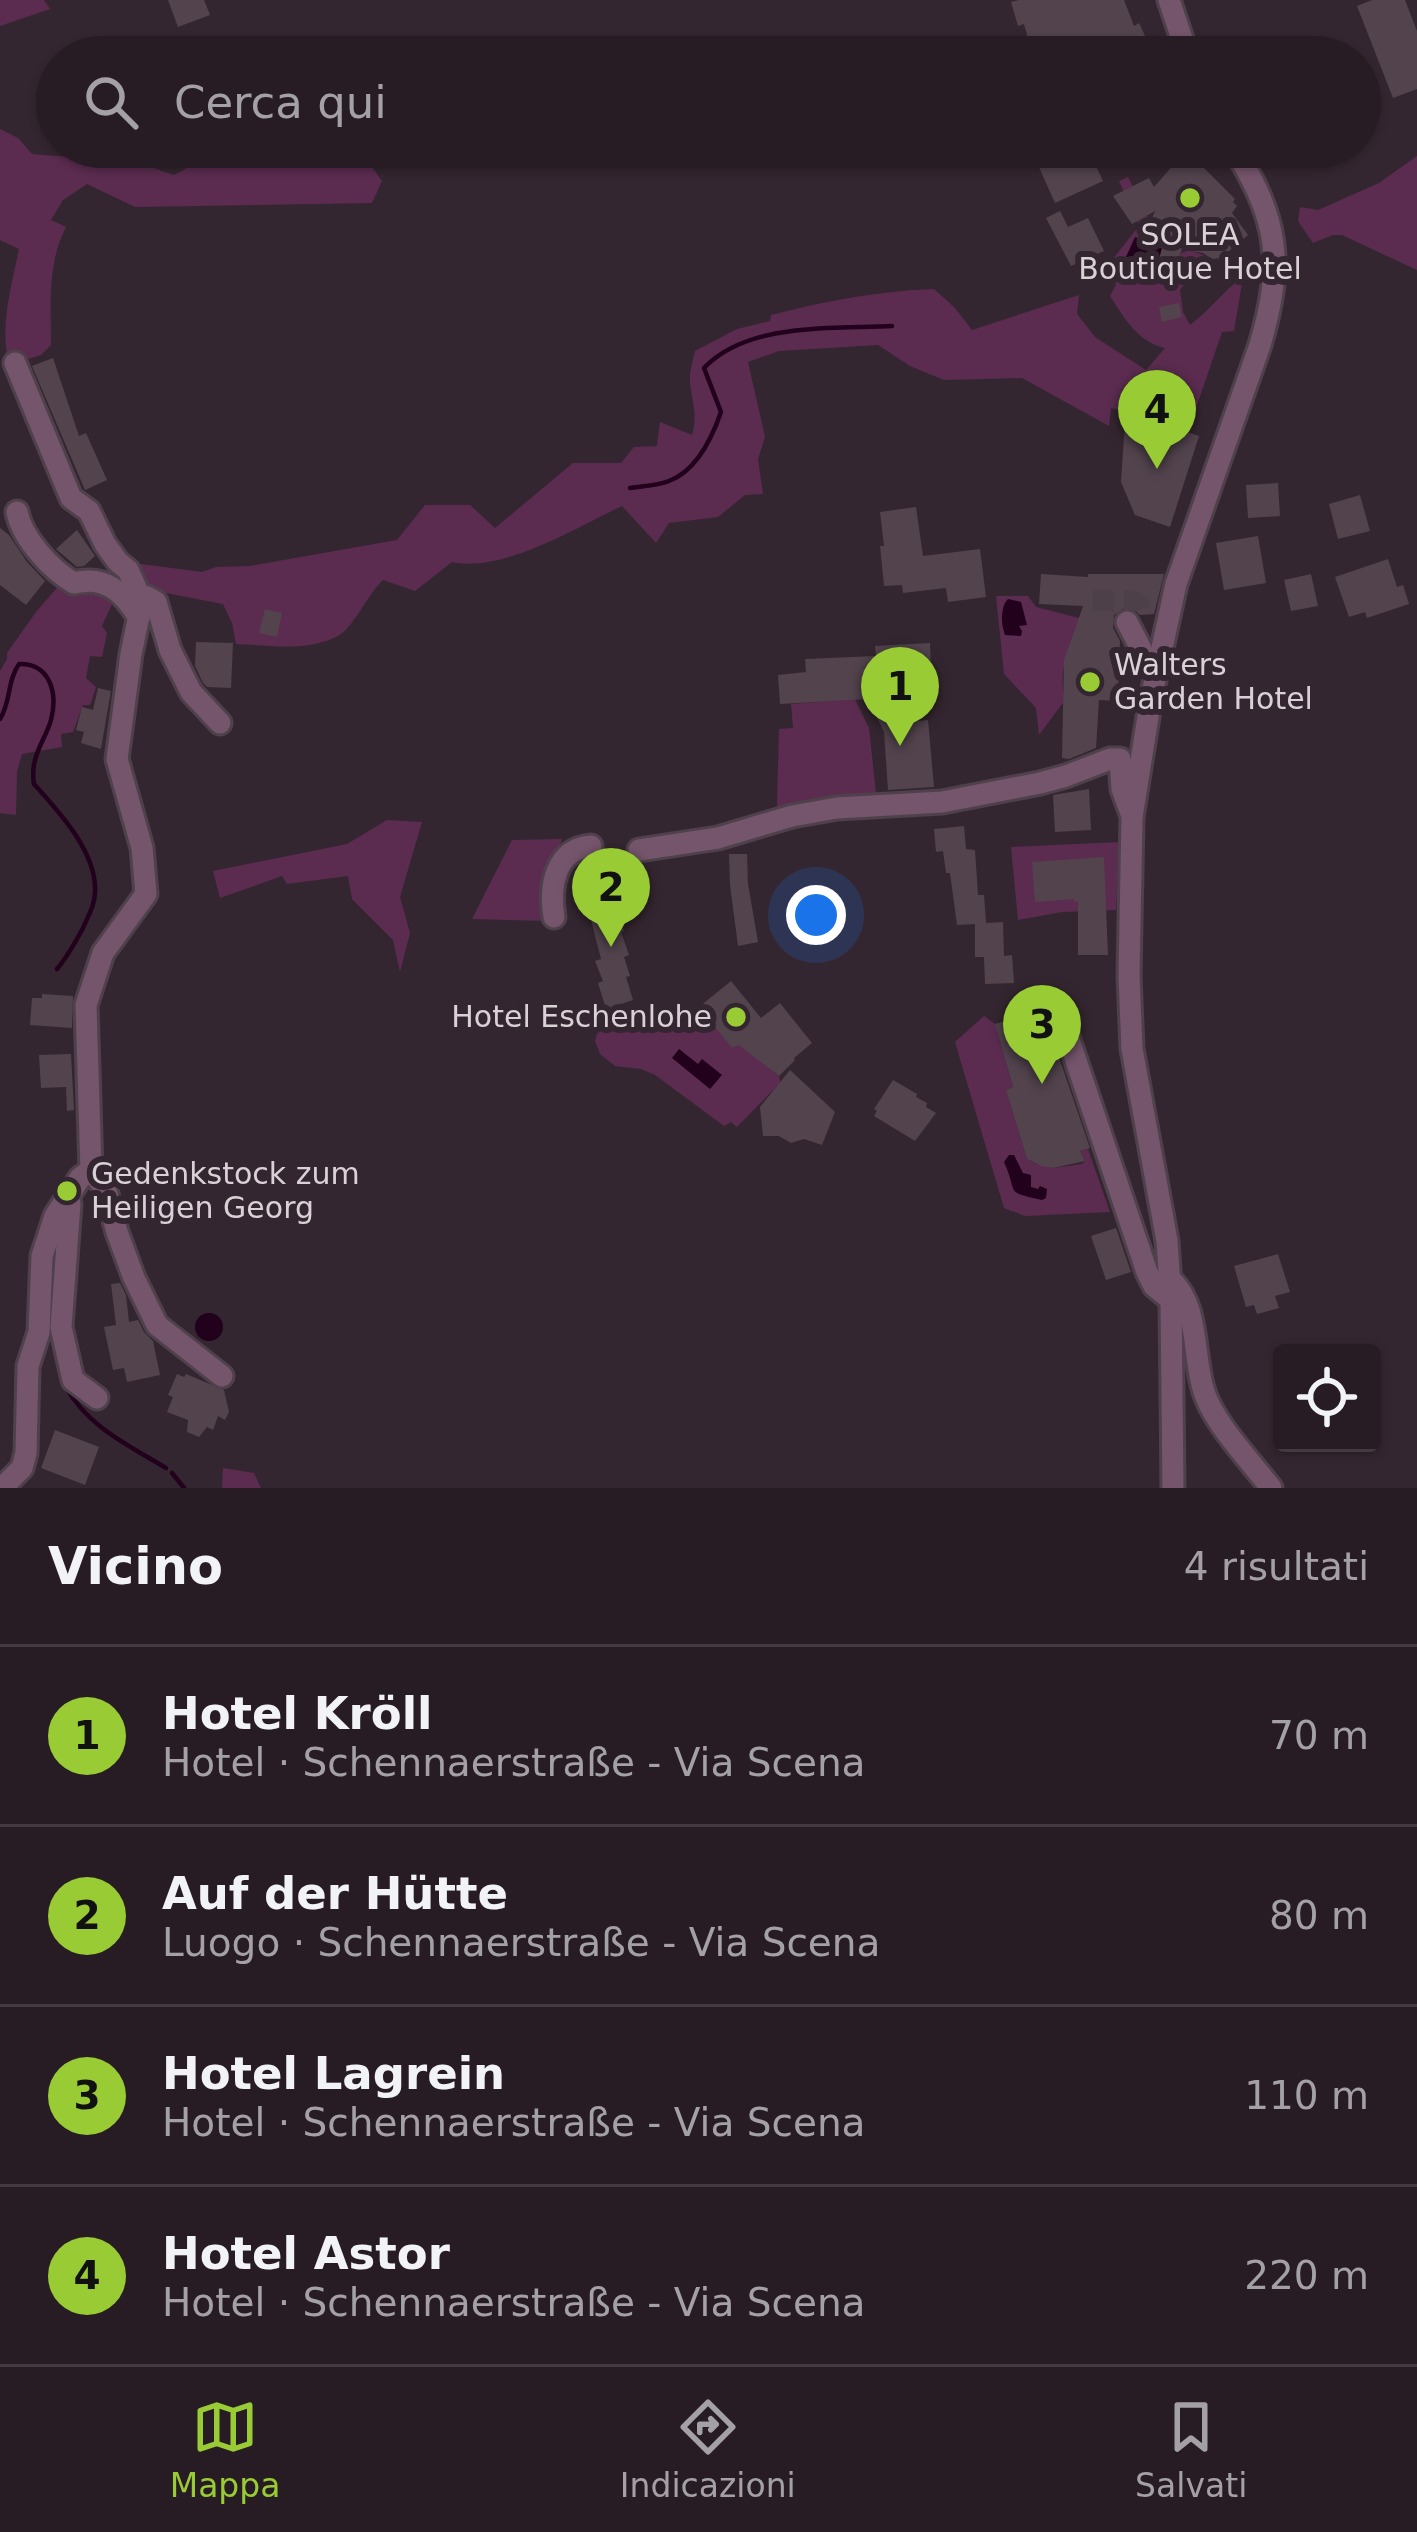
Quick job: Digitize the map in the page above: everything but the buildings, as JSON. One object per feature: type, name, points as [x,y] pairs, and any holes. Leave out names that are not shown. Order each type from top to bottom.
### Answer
[{"type":"street","points":[[1169,0],[1181,36]]},
{"type":"street","points":[[1172,1488],[1171,1290],[1164,1222],[1132,1049],[1132,817],[1176,584],[1272,305],[1275,274],[1270,220],[1245,168]]},
{"type":"street","points":[[14,363],[71,498],[88,511],[126,588],[131,654],[118,759],[142,848],[146,894],[103,953],[86,1005],[92,1170],[106,1190],[134,1278],[157,1325],[222,1376]]},
{"type":"street","points":[[17,512],[20,526],[58,572],[74,583],[86,580],[126,588],[156,602],[170,650],[191,692],[220,723]]},
{"type":"street","points":[[1127,622],[1141,649]]},
{"type":"street","points":[[639,850],[718,838],[837,808],[942,802],[1040,783],[1110,759],[1120,759],[1122,789],[1132,817]]},
{"type":"street","points":[[554,917],[554,883],[563,860],[571,850],[591,846]]},
{"type":"street","points":[[1061,1016],[1154,1286],[1183,1292],[1208,1402],[1271,1488]]},
{"type":"street","points":[[2,1488],[22,1468],[26,1453],[28,1366],[39,1332],[42,1256],[55,1216],[80,1178],[92,1170]]},
{"type":"street","points":[[63,1204],[70,1204],[63,1342],[73,1380],[97,1398]]},
{"type":"shaded area","points":[[0,0],[44,0],[50,9],[0,26]]},
{"type":"shaded area","points":[[0,129],[36,154],[36,168],[152,168],[174,175],[187,168],[373,168],[382,181],[372,203],[135,207],[87,184],[63,200],[51,220],[66,227],[53,270],[51,345],[41,355],[15,363],[8,359],[5,332],[19,249],[0,240]]},
{"type":"shaded area","points":[[1417,156],[1417,270],[1342,235],[1313,243],[1298,221],[1300,207],[1318,210],[1379,183]]},
{"type":"shaded area","points":[[1128,177],[1150,222],[1143,240],[1136,237],[1172,277],[1181,253],[1190,250],[1212,259],[1180,290],[1190,325],[1243,277],[1234,331],[1222,332],[1196,408],[1188,408],[1180,421],[1111,408],[1109,426],[1022,378],[944,380],[878,345],[779,351],[748,362],[765,437],[758,459],[763,494],[745,495],[718,517],[669,523],[656,543],[622,506],[516,555],[472,564],[452,562],[415,591],[383,580],[341,634],[290,647],[236,644],[223,604],[145,589],[134,569],[141,564],[202,572],[397,540],[425,505],[470,505],[495,528],[573,463],[621,463],[634,447],[657,446],[660,422],[692,435],[695,415],[690,378],[695,351],[737,329],[770,321],[771,315],[832,301],[934,289],[972,330],[1079,295],[1077,314],[1095,337],[1146,370],[1165,348],[1147,341],[1127,321],[1110,296],[1116,285],[1105,269],[1139,226],[1119,181]]},
{"type":"shaded area","points":[[1135,237],[1170,252],[1167,265],[1126,257]]},
{"type":"shaded area","points":[[62,582],[118,591],[102,626],[107,633],[102,657],[90,656],[86,678],[96,687],[73,732],[61,734],[62,747],[22,754],[16,815],[0,813],[0,671],[7,653]]},
{"type":"shaded area","points":[[996,596],[1028,596],[1036,607],[1079,618],[1064,669],[1065,700],[1039,735],[1036,708],[1004,674]]},
{"type":"shaded area","points":[[1008,599],[1021,602],[1027,625],[1019,626],[1021,636],[1005,635],[1002,616]]},
{"type":"shaded area","points":[[855,699],[869,728],[877,802],[785,809],[777,805],[779,729],[793,728],[791,704]]},
{"type":"shaded area","points":[[387,820],[422,822],[400,897],[410,933],[400,972],[393,940],[352,899],[348,876],[287,884],[282,876],[220,898],[213,871],[347,844]]},
{"type":"shaded area","points":[[562,839],[540,909],[549,921],[472,919],[512,840]]},
{"type":"shaded area","points":[[1120,842],[1116,910],[1018,920],[1011,847]]},
{"type":"shaded area","points":[[687,1004],[697,1013],[702,1011],[779,1076],[781,1087],[737,1127],[731,1122],[724,1126],[655,1075],[615,1066],[600,1054],[595,1041],[598,1031],[649,1014],[655,1027]]},
{"type":"shaded area","points":[[984,1016],[995,1024],[1013,1087],[1006,1090],[1027,1159],[1038,1165],[1048,1160],[1053,1168],[1082,1164],[1080,1151],[1088,1149],[1110,1212],[1025,1216],[1004,1208],[955,1042]]},
{"type":"shaded area","points":[[679,1049],[722,1075],[710,1089],[672,1058]]},
{"type":"shaded area","points":[[1014,1155],[1023,1173],[1031,1175],[1031,1187],[1047,1189],[1046,1198],[1014,1190],[1004,1162]]},
{"type":"shaded area","points":[[209,1313],[219,1317],[223,1327],[219,1337],[209,1341],[199,1337],[195,1327],[199,1317]]},
{"type":"shaded area","points":[[223,1468],[254,1473],[261,1488],[222,1488]]},
{"type":"waterway","points":[[630,488],[669,481],[687,470],[702,452],[721,412],[704,368],[722,353],[744,342],[792,331],[892,326]]},
{"type":"waterway","points":[[0,719],[19,664],[45,674],[53,710],[35,759],[34,784],[83,848],[95,892],[83,928],[57,969]]},
{"type":"waterway","points":[[54,1251],[54,1288]]},
{"type":"waterway","points":[[66,1387],[97,1424],[166,1468]]},
{"type":"waterway","points":[[172,1473],[184,1488]]},
{"type":"tunnel","points":[[1093,601],[1134,601],[1142,615]]},
{"type":"place","name":"SOLEA Boutique Hotel","points":[[1190,198]]},
{"type":"place","name":"Hotel Astor","points":[[1157,469]]},
{"type":"place","name":"Walters Garden Hotel","points":[[1090,682]]},
{"type":"place","name":"Hotel Kröll","points":[[900,746]]},
{"type":"place","name":"Auf der Hütte","points":[[611,947]]},
{"type":"place","name":"Hotel Eschenlohe","points":[[736,1017]]},
{"type":"place","name":"Hotel Lagrein","points":[[1042,1084]]},
{"type":"place","name":"Gedenkstock zum Heiligen Georg","points":[[67,1191]]}]
